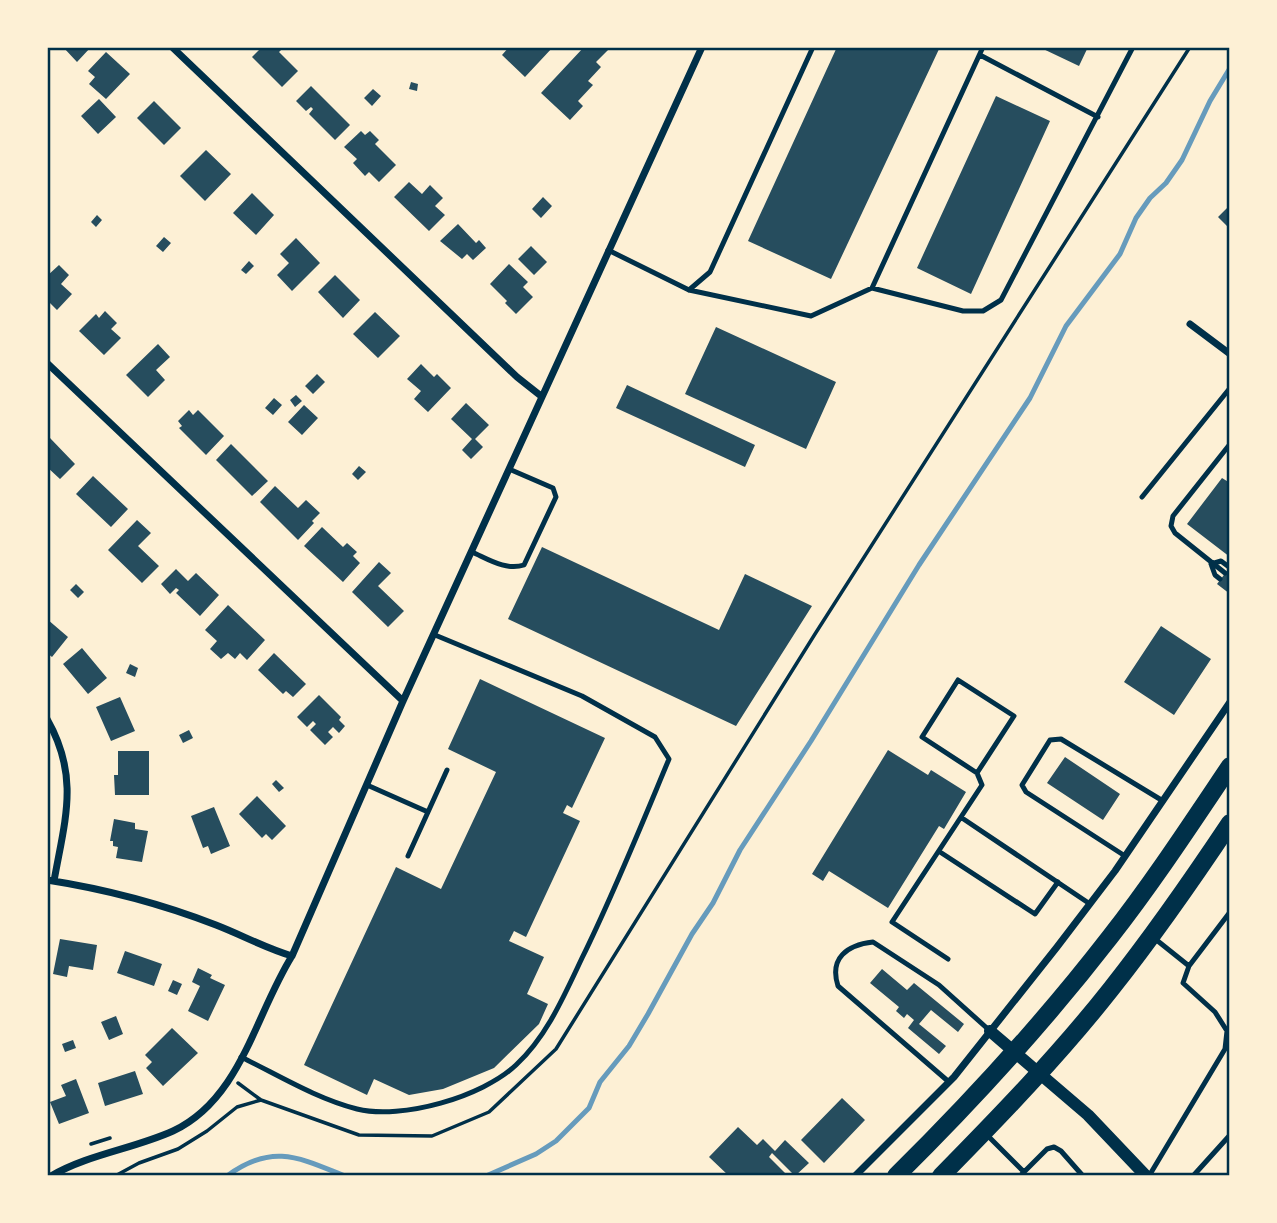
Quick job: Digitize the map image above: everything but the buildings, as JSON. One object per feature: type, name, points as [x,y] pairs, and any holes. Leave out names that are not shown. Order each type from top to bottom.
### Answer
[{"type":"main road","points":[[897,1176],[1013,1053],[1110,937],[1154,878],[1230,766]]},
{"type":"main road","points":[[941,1176],[1038,1074],[1109,992],[1230,823]]},
{"type":"street","points":[[172,47],[517,377],[541,396]]},
{"type":"street","points":[[51,1176],[94,1156],[174,1131],[192,1120],[220,1095],[292,956],[403,701],[702,47]]},
{"type":"street","points":[[1190,324],[1230,354]]},
{"type":"street","points":[[47,363],[403,701]]},
{"type":"street","points":[[855,1176],[949,1082],[990,1031],[1090,904],[1230,702]]},
{"type":"street","points":[[47,719],[62,748],[68,782],[67,810],[51,881],[173,909],[219,926],[268,949],[292,956]]},
{"type":"street","points":[[990,1031],[1088,1115],[1147,1176]]},
{"type":"lane","points":[[689,290],[710,272],[813,47]]},
{"type":"lane","points":[[872,288],[984,47]]},
{"type":"lane","points":[[608,250],[689,290],[811,316],[872,288],[963,311],[983,311],[1002,300],[1133,47]]},
{"type":"lane","points":[[980,55],[1098,117]]},
{"type":"lane","points":[[1142,497],[1230,388]]},
{"type":"lane","points":[[1222,576],[1215,575],[1211,564],[1175,533],[1171,526],[1173,516],[1230,444]]},
{"type":"lane","points":[[472,552],[507,566],[516,568],[524,565],[556,497],[554,488],[509,469]]},
{"type":"lane","points":[[1211,564],[1221,561],[1229,567]]},
{"type":"lane","points":[[241,1057],[335,1102],[359,1110],[420,1110],[475,1091],[514,1067],[539,1039],[560,1004],[609,903],[669,759],[664,749],[655,737],[582,696],[435,635]]},
{"type":"lane","points":[[947,959],[892,922],[982,785],[977,774],[922,737],[958,680],[1014,716],[977,774]]},
{"type":"lane","points":[[1125,856],[1026,792],[1022,785],[1049,740],[1061,739],[1163,801]]},
{"type":"lane","points":[[408,856],[447,770]]},
{"type":"lane","points":[[367,785],[428,812]]},
{"type":"lane","points":[[962,818],[1090,904]]},
{"type":"lane","points":[[940,852],[1035,914],[1058,882]]},
{"type":"lane","points":[[1147,1176],[1225,1049],[1227,1031],[1215,1012],[1183,983],[1189,966],[1230,912]]},
{"type":"lane","points":[[1151,936],[1189,966]]},
{"type":"lane","points":[[949,1082],[838,986],[835,975],[843,953],[851,947],[873,942],[939,985],[990,1031]]},
{"type":"lane","points":[[984,1132],[1024,1175],[1047,1149],[1054,1147],[1061,1151],[1083,1176]]},
{"type":"lane","points":[[1193,1176],[1230,1135]]},
{"type":"path","points":[[115,1176],[139,1163],[178,1149],[207,1131],[237,1107],[261,1100],[359,1135],[432,1136],[489,1112],[556,1049],[823,623],[1190,47]]},
{"type":"path","points":[[86,1146],[120,1135]]},
{"type":"waterway","points":[[486,1176],[536,1154],[556,1141],[589,1108],[600,1082],[629,1046],[692,934],[713,903],[740,850],[811,741],[919,565],[1030,398],[1066,326],[1120,254],[1136,218],[1182,160],[1210,101],[1230,68]]},
{"type":"waterway","points":[[227,1176],[258,1159],[272,1156],[299,1159],[345,1176]]}]
